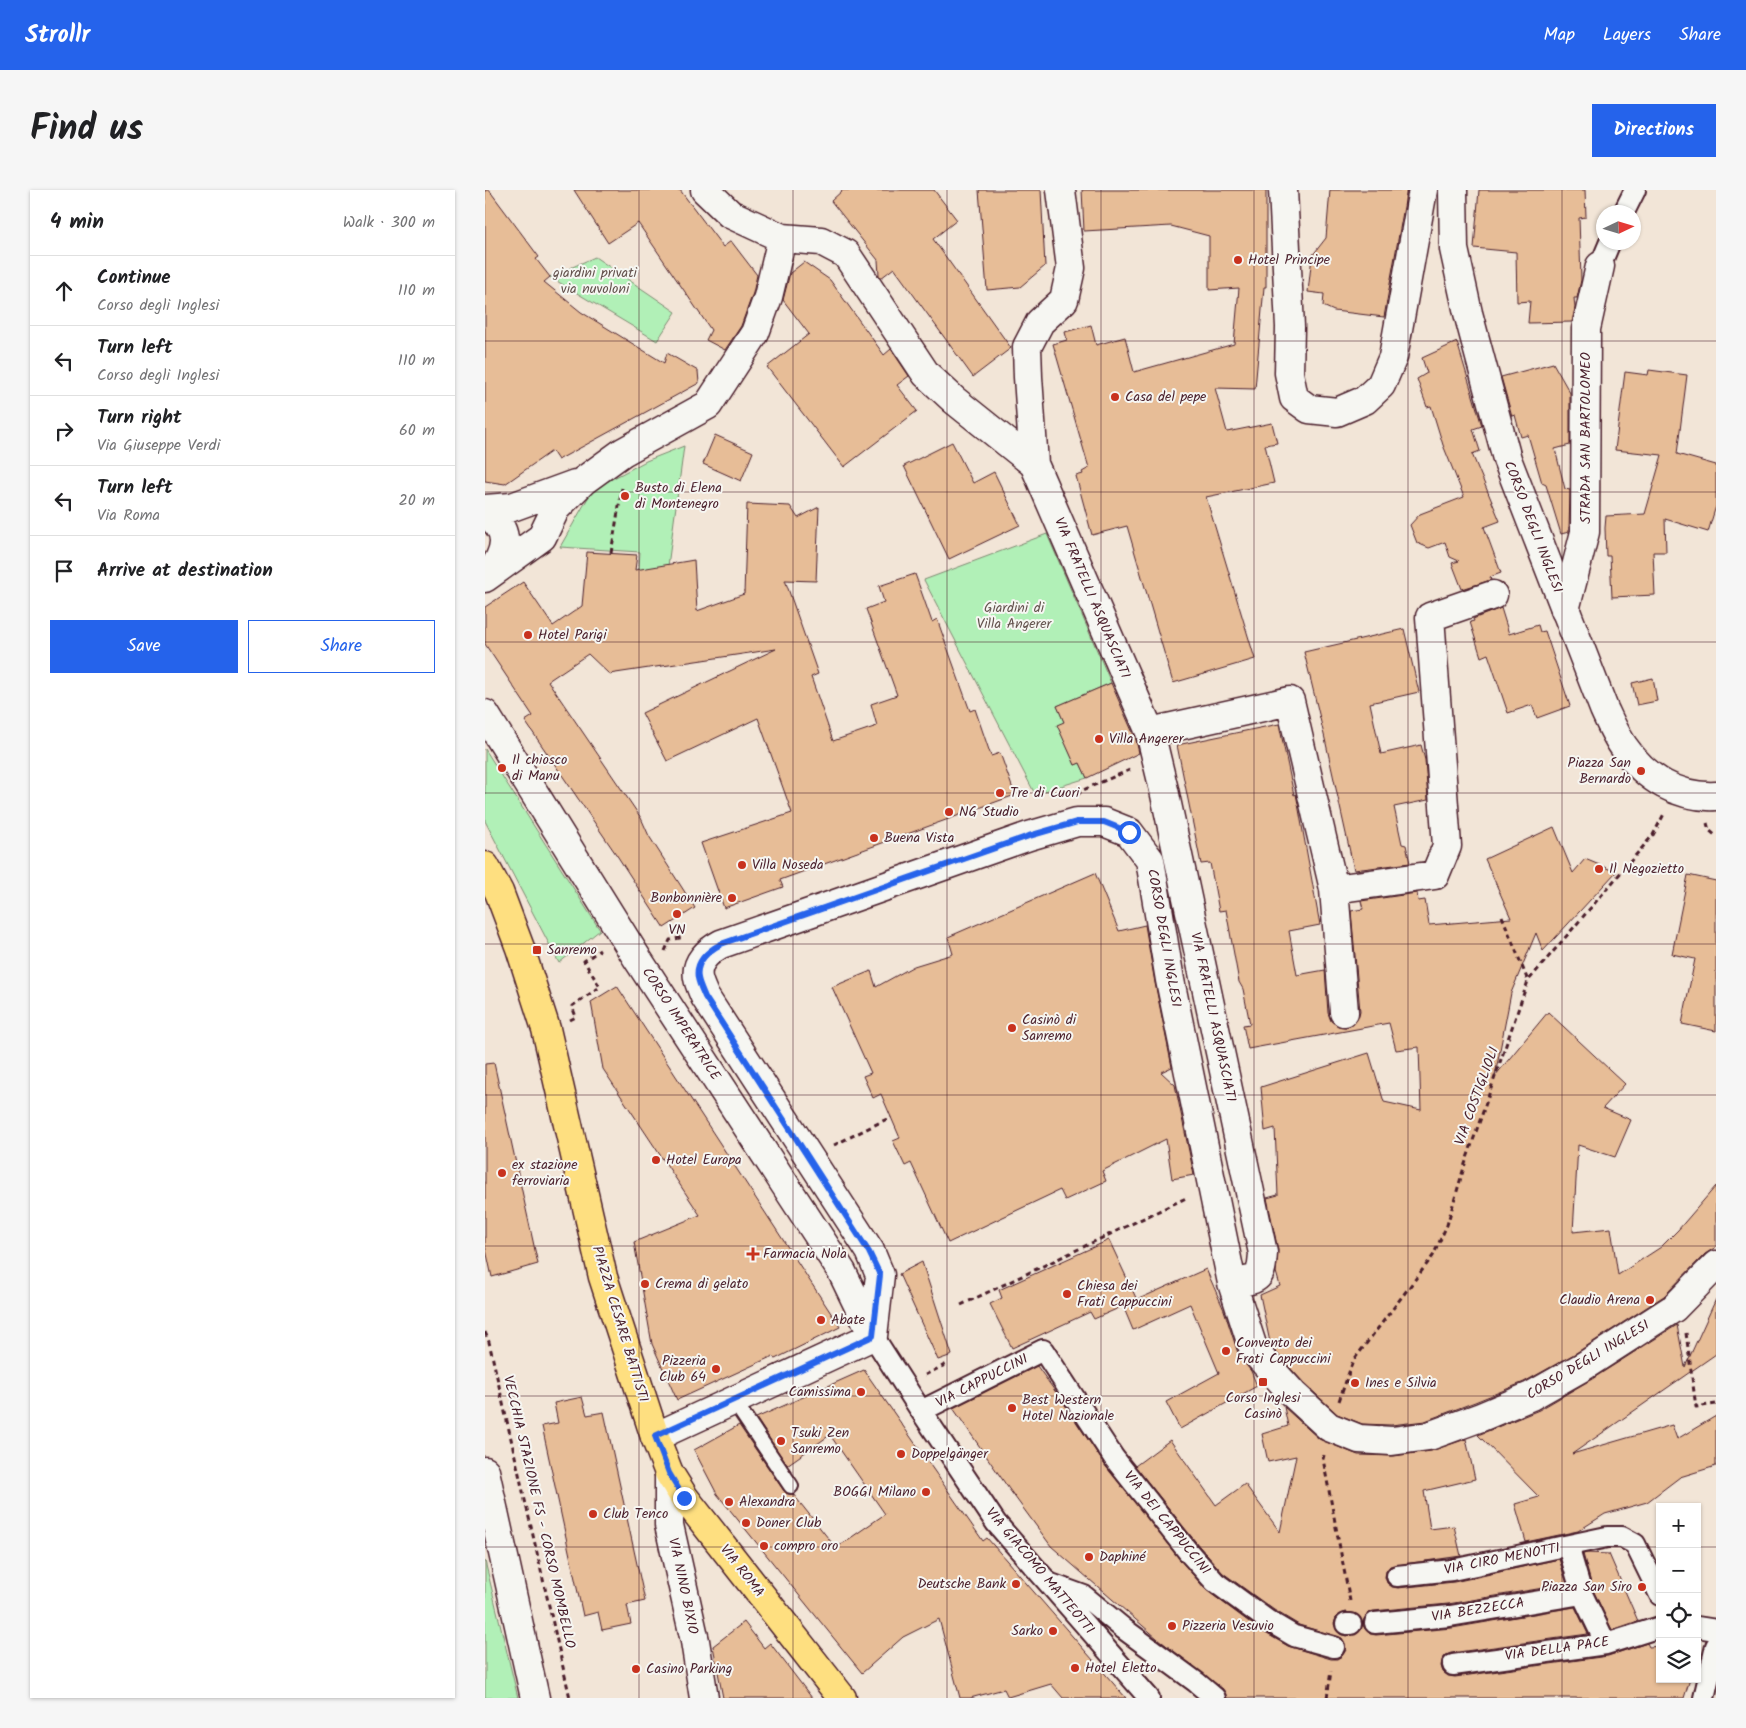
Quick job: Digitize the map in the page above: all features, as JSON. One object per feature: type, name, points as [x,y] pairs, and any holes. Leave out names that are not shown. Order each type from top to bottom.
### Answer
[{"type":"main road","name":"PIAZZA CESARE BATTISTI","points":[[485,866],[499,892],[513,929],[546,1029],[603,1277],[655,1436]]},
{"type":"main road","name":"VIA ROMA","points":[[655,1436],[669,1473],[684,1498],[842,1698]]},
{"type":"street","points":[[486,577],[542,537],[556,508],[583,481],[623,452],[708,405],[755,333],[767,297],[782,238],[730,214],[705,190]]},
{"type":"street","name":"VIA FRATELLI ASQUASCIATI","points":[[1061,190],[1071,268],[1064,300],[1040,322],[1027,346],[1034,464],[1150,732],[1263,1253],[1262,1270],[1253,1280],[1232,1283]]},
{"type":"street","points":[[1283,190],[1290,327],[1289,373],[1294,398],[1309,409],[1337,412],[1365,400],[1381,385],[1393,357],[1423,190]]},
{"type":"street","name":"CORSO DEGLI INGLESI","points":[[1453,190],[1454,249],[1467,314],[1507,460],[1603,709],[1624,748],[1648,774],[1676,791],[1700,797],[1716,796]]},
{"type":"street","points":[[1627,205],[1635,190]]},
{"type":"street","name":"VIA FRATELLI ASQUASCIATI","points":[[782,238],[821,241],[846,254],[926,374],[953,400],[1034,464]]},
{"type":"street","name":"STRADA SAN BARTOLOMEO","points":[[1565,610],[1585,532],[1586,329],[1605,254]]},
{"type":"street","points":[[485,509],[512,507],[583,481]]},
{"type":"street","points":[[485,514],[496,521],[503,533],[504,547],[499,562],[486,577]]},
{"type":"street","points":[[1333,889],[1435,875],[1447,846],[1430,617],[1493,595]]},
{"type":"street","points":[[1150,732],[1290,701],[1333,889],[1344,1012]]},
{"type":"street","name":"CORSO IMPERATRICE","points":[[485,714],[637,958],[841,1272],[873,1336]]},
{"type":"street","name":"CORSO DEGLI INGLESI","points":[[873,1336],[880,1275],[869,1252],[705,997],[697,978],[700,963],[708,951],[721,944],[1029,836],[1077,822],[1104,822],[1129,832],[1150,860],[1170,980],[1232,1283],[1254,1352],[1293,1394],[1329,1426],[1359,1439],[1392,1441],[1429,1436],[1531,1396],[1584,1366],[1674,1308],[1716,1265]]},
{"type":"street","points":[[655,1436],[873,1336]]},
{"type":"street","name":"VIA GIACOMO MATTEOTTI","points":[[873,1336],[921,1412],[996,1523],[1149,1698]]},
{"type":"street","name":"VIA CAPPUCCINI","points":[[921,1412],[1043,1350]]},
{"type":"street","name":"VIA DEI CAPPUCCINI","points":[[1043,1350],[1114,1458],[1190,1554],[1215,1582],[1267,1620],[1294,1636],[1334,1647]]},
{"type":"street","points":[[485,1471],[535,1698]]},
{"type":"street","name":"VIA NINO BIXIO","points":[[669,1473],[669,1525],[695,1641],[704,1698]]},
{"type":"street","name":"VIA CIRO MENOTTI","points":[[1397,1576],[1453,1570],[1607,1537],[1622,1537],[1635,1544],[1659,1593]]},
{"type":"street","points":[[1568,1546],[1582,1594],[1607,1644]]},
{"type":"street","points":[[1049,1584],[1084,1596],[1124,1629],[1197,1682],[1215,1698]]},
{"type":"street","name":"VIA BEZZECCA","points":[[1375,1623],[1450,1616],[1582,1594]]},
{"type":"street","name":"VIA DELLA PACE","points":[[1453,1665],[1607,1644],[1656,1628]]},
{"type":"street","points":[[1701,1628],[1716,1630]]},
{"type":"street","points":[[1704,1698],[1716,1646]]},
{"type":"lane","points":[[734,1401],[791,1486]]},
{"type":"path","points":[[611,554],[625,472],[615,458]]},
{"type":"path","name":"VIA COSTIGLIOLI","points":[[1348,1624],[1351,1604],[1323,1459],[1329,1426],[1353,1361],[1433,1256],[1447,1225],[1465,1164],[1528,981],[1653,835],[1676,791]]},
{"type":"path","points":[[1502,916],[1528,981]]},
{"type":"path","points":[[587,995],[600,987],[584,961],[603,947]]},
{"type":"path","points":[[845,1139],[891,1117]]},
{"type":"path","points":[[961,1305],[1188,1197]]},
{"type":"path","points":[[1681,1300],[1697,1407],[1716,1404]]},
{"type":"path","name":"VECCHIA STAZIONE FS - CORSO MOMBELLO","points":[[485,1332],[491,1351],[570,1698]]},
{"type":"green space","name":"giardini privati via nuvoloni","points":[[595,257],[676,312],[657,341],[550,277]]},
{"type":"green space","points":[[684,446],[664,596],[637,601],[640,552],[560,547],[593,489],[646,461]]},
{"type":"green space","name":"Giardini di Villa Angerer","points":[[1047,534],[1111,683],[1057,706],[1064,722],[1058,726],[1075,765],[1080,763],[1087,778],[1035,794],[924,580]]},
{"type":"green space","points":[[485,749],[600,930],[559,963],[485,821]]},
{"type":"green space","points":[[485,1561],[518,1698],[485,1698]]},
{"type":"building","points":[[485,190],[489,190],[539,257],[536,259],[550,277],[544,282],[581,312],[664,363],[667,353],[698,371],[699,383],[558,460],[552,451],[505,484],[485,481]]},
{"type":"building","points":[[574,190],[680,190],[723,247],[731,241],[757,275],[753,293],[741,326],[725,350],[706,340],[711,330],[638,223],[608,243]]},
{"type":"building","points":[[843,190],[934,190],[957,220],[933,239],[1011,348],[973,377],[894,268],[881,278],[878,260],[831,201]]},
{"type":"building","points":[[979,190],[1041,190],[1045,266],[1020,287],[987,290]]},
{"type":"building","points":[[1082,190],[1266,190],[1266,287],[1264,287],[1255,389],[1215,388],[1227,432],[1272,423],[1277,443],[1265,445],[1274,483],[1206,497],[1255,659],[1173,683],[1127,526],[1092,535],[1076,476],[1083,474],[1082,472],[1089,468],[1053,344],[1067,340],[1065,332],[1091,325],[1096,345],[1125,337],[1134,372],[1234,344],[1239,288],[1209,290],[1209,236],[1171,226],[1084,231]]},
{"type":"building","points":[[1330,190],[1407,190],[1384,317],[1334,311],[1323,306],[1324,294],[1308,292],[1312,256],[1326,238]]},
{"type":"building","points":[[1479,190],[1585,190],[1586,217],[1579,218],[1581,280],[1577,298],[1574,298],[1575,308],[1572,322],[1528,323],[1530,301],[1517,302],[1516,252],[1474,248]]},
{"type":"building","points":[[804,262],[830,280],[884,355],[891,349],[909,376],[897,385],[917,411],[844,467],[767,367],[809,334],[783,300],[790,273]]},
{"type":"building","points":[[1457,342],[1482,426],[1473,429],[1480,451],[1472,454],[1500,521],[1484,527],[1501,573],[1490,577],[1491,580],[1462,589],[1452,563],[1459,561],[1450,557],[1445,542],[1429,548],[1417,543],[1410,525],[1420,514],[1464,497],[1443,445],[1431,406],[1427,407],[1417,379],[1427,373],[1422,358]]},
{"type":"building","points":[[1553,363],[1570,393],[1570,445],[1555,449],[1565,489],[1570,490],[1569,532],[1561,534],[1546,485],[1542,483],[1528,435],[1521,437],[1515,415],[1512,416],[1501,377]]},
{"type":"building","points":[[1649,370],[1687,375],[1677,454],[1716,465],[1716,506],[1708,532],[1665,519],[1666,552],[1653,552],[1655,595],[1612,597],[1610,556],[1606,556],[1606,516],[1645,514],[1662,455],[1615,450],[1625,372],[1648,375]]},
{"type":"building","points":[[715,435],[753,452],[741,481],[703,464]]},
{"type":"building","points":[[952,442],[973,483],[994,472],[1020,525],[949,559],[904,466]]},
{"type":"building","points":[[747,504],[790,506],[798,518],[819,507],[816,581],[785,580],[818,674],[811,677],[833,741],[877,726],[871,704],[897,695],[866,609],[884,602],[879,586],[915,574],[932,622],[937,619],[970,711],[975,709],[991,756],[1000,753],[1015,795],[780,880],[783,887],[724,908],[701,843],[792,813],[758,718],[667,761],[642,713],[776,649],[609,674],[588,654],[548,681],[641,818],[649,836],[695,908],[664,928],[525,721],[533,716],[485,644],[485,607],[523,582],[553,626],[582,606],[587,552],[637,555],[635,570],[694,560],[697,611],[744,594]]},
{"type":"building","points":[[1501,608],[1509,634],[1538,625],[1540,632],[1545,631],[1570,706],[1537,718],[1532,705],[1508,713],[1488,654],[1481,657],[1470,622]]},
{"type":"building","points":[[1404,629],[1419,692],[1370,703],[1381,754],[1421,745],[1425,760],[1428,800],[1394,807],[1402,844],[1406,845],[1410,863],[1354,870],[1304,652]]},
{"type":"building","points":[[1653,678],[1657,701],[1637,705],[1632,683]]},
{"type":"building","name":"Villa Angerer","points":[[1111,683],[1136,740],[1139,753],[1087,778],[1080,763],[1075,765],[1057,725],[1064,722],[1057,706]]},
{"type":"building","points":[[1279,724],[1294,795],[1296,794],[1320,925],[1289,931],[1297,975],[1325,970],[1328,1013],[1331,1021],[1338,1026],[1346,1027],[1353,1025],[1360,1011],[1351,911],[1363,909],[1361,901],[1417,893],[1418,901],[1425,900],[1429,925],[1511,918],[1485,859],[1554,827],[1573,873],[1585,859],[1616,872],[1543,951],[1536,933],[1511,993],[1495,1076],[1548,1012],[1625,1084],[1603,1108],[1631,1120],[1615,1157],[1578,1145],[1573,1232],[1611,1228],[1618,1275],[1661,1247],[1716,1186],[1716,1247],[1705,1254],[1664,1296],[1576,1353],[1524,1382],[1425,1421],[1391,1425],[1362,1424],[1337,1414],[1304,1383],[1271,1347],[1260,1295],[1280,1286],[1276,1272],[1278,1250],[1267,1198],[1278,1195],[1275,1128],[1265,1131],[1261,1087],[1369,1053],[1384,1102],[1421,1110],[1419,1047],[1396,1050],[1389,1023],[1248,1049],[1243,1025],[1250,1024],[1243,989],[1239,982],[1226,910],[1219,911],[1210,863],[1201,864],[1177,745]]},
{"type":"building","name":"Casinò di Sanremo","points":[[1095,873],[1119,931],[1145,925],[1172,1067],[1161,1072],[1175,1085],[1194,1175],[1172,1179],[1166,1139],[1102,1171],[1106,1181],[1065,1200],[1060,1190],[948,1243],[911,1163],[905,1166],[893,1141],[900,1138],[881,1094],[873,1098],[863,1076],[871,1073],[832,987],[871,971],[876,987],[914,966],[953,954],[948,937]]},
{"type":"building","points":[[1688,875],[1716,881],[1716,1031],[1682,1024],[1695,959],[1672,954]]},
{"type":"building","points":[[617,986],[840,1327],[775,1359],[773,1356],[677,1400],[652,1344],[634,1242],[700,1215],[603,1069],[591,1002]]},
{"type":"building","name":"ex stazione ferroviaria","points":[[494,1063],[538,1264],[492,1277],[485,1245],[485,1064]]},
{"type":"building","name":"Chiesa dei Frati Cappuccini","points":[[1109,1240],[1137,1300],[1094,1319],[1090,1312],[1012,1348],[990,1304],[1002,1298],[999,1290]]},
{"type":"building","points":[[922,1262],[952,1355],[938,1360],[899,1274]]},
{"type":"building","name":"Convento dei Frati Cappuccini","points":[[1206,1269],[1224,1310],[1239,1356],[1251,1371],[1257,1386],[1180,1429],[1166,1402],[1219,1373],[1190,1304],[1133,1330],[1123,1306]]},
{"type":"building","points":[[1716,1299],[1716,1354],[1572,1454],[1672,1425],[1677,1439],[1716,1416],[1716,1466],[1680,1477],[1647,1502],[1605,1514],[1578,1531],[1526,1542],[1515,1504],[1539,1497],[1478,1435],[1539,1410],[1677,1325],[1685,1367]]},
{"type":"building","points":[[1037,1366],[1105,1465],[1206,1590],[1260,1630],[1288,1646],[1331,1659],[1337,1659],[1346,1650],[1342,1638],[1299,1625],[1274,1610],[1223,1573],[1135,1466],[1170,1440],[1216,1505],[1245,1484],[1280,1532],[1296,1456],[1268,1462],[1262,1434],[1288,1426],[1284,1407],[1319,1439],[1358,1455],[1394,1456],[1431,1451],[1466,1439],[1475,1479],[1424,1491],[1430,1529],[1454,1526],[1461,1556],[1390,1566],[1386,1571],[1387,1583],[1392,1587],[1398,1588],[1454,1582],[1559,1559],[1567,1584],[1448,1604],[1373,1611],[1364,1619],[1363,1625],[1365,1629],[1370,1634],[1376,1635],[1452,1628],[1575,1607],[1588,1634],[1451,1653],[1442,1660],[1443,1672],[1448,1676],[1455,1677],[1608,1656],[1647,1643],[1649,1647],[1656,1646],[1656,1683],[1689,1683],[1684,1698],[1227,1698],[1223,1689],[1158,1639],[1051,1546],[953,1408]],"holes":[[[1346,1612],[1356,1614],[1363,1624],[1361,1629],[1356,1634],[1346,1636],[1340,1634],[1334,1624],[1336,1618]]]},
{"type":"building","points":[[864,1370],[983,1541],[987,1538],[1126,1698],[1063,1698],[1051,1684],[1008,1697],[1004,1689],[970,1698],[960,1698],[939,1619],[903,1637],[862,1673],[717,1494],[694,1450],[739,1425],[784,1491],[788,1494],[793,1494],[836,1548],[885,1514],[830,1435],[787,1465],[756,1418]]},
{"type":"building","name":"Club Tenco","points":[[582,1397],[587,1415],[604,1412],[645,1601],[627,1605],[631,1624],[602,1630],[598,1612],[583,1616],[542,1426],[558,1423],[554,1403]]},
{"type":"building","points":[[1583,1554],[1609,1554],[1638,1621],[1612,1630],[1593,1590]]},
{"type":"building","points":[[744,1622],[764,1648],[770,1643],[812,1698],[723,1698],[713,1646]]},
{"type":"place","name":"Hotel Principe","points":[[1238,260]]},
{"type":"place","name":"Casa del pepe","points":[[1115,397]]},
{"type":"place","name":"Busto di Elena di Montenegro","points":[[625,496]]},
{"type":"place","name":"Hotel Parigi","points":[[528,635]]},
{"type":"place","name":"Villa Angerer","points":[[1099,739]]},
{"type":"place","name":"Il chiosco di Manu","points":[[502,768]]},
{"type":"place","name":"Piazza San Bernardo","points":[[1641,771]]},
{"type":"place","name":"Tre di Cuori","points":[[1000,793]]},
{"type":"place","name":"NG Studio","points":[[949,812]]},
{"type":"place","name":"Buena Vista","points":[[874,838]]},
{"type":"place","name":"Villa Noseda","points":[[742,865]]},
{"type":"place","name":"Il Negozietto","points":[[1599,869]]},
{"type":"place","name":"Bonbonnière","points":[[732,898]]},
{"type":"place","name":"VN","points":[[677,914]]},
{"type":"place","name":"Sanremo","points":[[537,950]]},
{"type":"place","name":"Casinò di Sanremo","points":[[1012,1028]]},
{"type":"place","name":"Hotel Europa","points":[[656,1160]]},
{"type":"place","name":"ex stazione ferroviaria","points":[[502,1173]]},
{"type":"place","name":"Farmacia Nola","points":[[753,1254]]},
{"type":"place","name":"Crema di gelato","points":[[645,1284]]},
{"type":"place","name":"Chiesa dei Frati Cappuccini","points":[[1067,1294]]},
{"type":"place","name":"Claudio Arena","points":[[1650,1300]]},
{"type":"place","name":"Abate","points":[[821,1320]]},
{"type":"place","name":"Convento dei Frati Cappuccini","points":[[1226,1351]]},
{"type":"place","name":"Pizzeria Club 64","points":[[716,1369]]},
{"type":"place","name":"Corso Inglesi Casinò","points":[[1263,1382]]},
{"type":"place","name":"Ines e Silvia","points":[[1355,1383]]},
{"type":"place","name":"Camissima","points":[[861,1392]]},
{"type":"place","name":"Best Western Hotel Nazionale","points":[[1012,1408]]},
{"type":"place","name":"Tsuki Zen Sanremo","points":[[781,1441]]},
{"type":"place","name":"Doppelgänger","points":[[901,1454]]},
{"type":"place","name":"BOGGI Milano","points":[[926,1492]]},
{"type":"place","name":"Alexandra","points":[[729,1502]]},
{"type":"place","name":"Club Tenco","points":[[593,1514]]},
{"type":"place","name":"Doner Club","points":[[746,1523]]},
{"type":"place","name":"compro oro","points":[[764,1546]]},
{"type":"place","name":"Daphiné","points":[[1089,1557]]},
{"type":"place","name":"Deutsche Bank","points":[[1016,1584]]},
{"type":"place","name":"Piazza San Siro","points":[[1642,1587]]},
{"type":"place","name":"Pizzeria Vesuvio","points":[[1172,1626]]},
{"type":"place","name":"Sarko","points":[[1053,1631]]},
{"type":"place","name":"Hotel Eletto","points":[[1075,1668]]},
{"type":"place","name":"Casino Parking","points":[[636,1669]]},
{"type":"route","points":[[684,1498],[669,1473],[655,1436],[873,1336],[880,1275],[869,1252],[705,997],[697,978],[700,963],[708,951],[721,944],[1029,836],[1077,822],[1104,822],[1129,832]]}]
